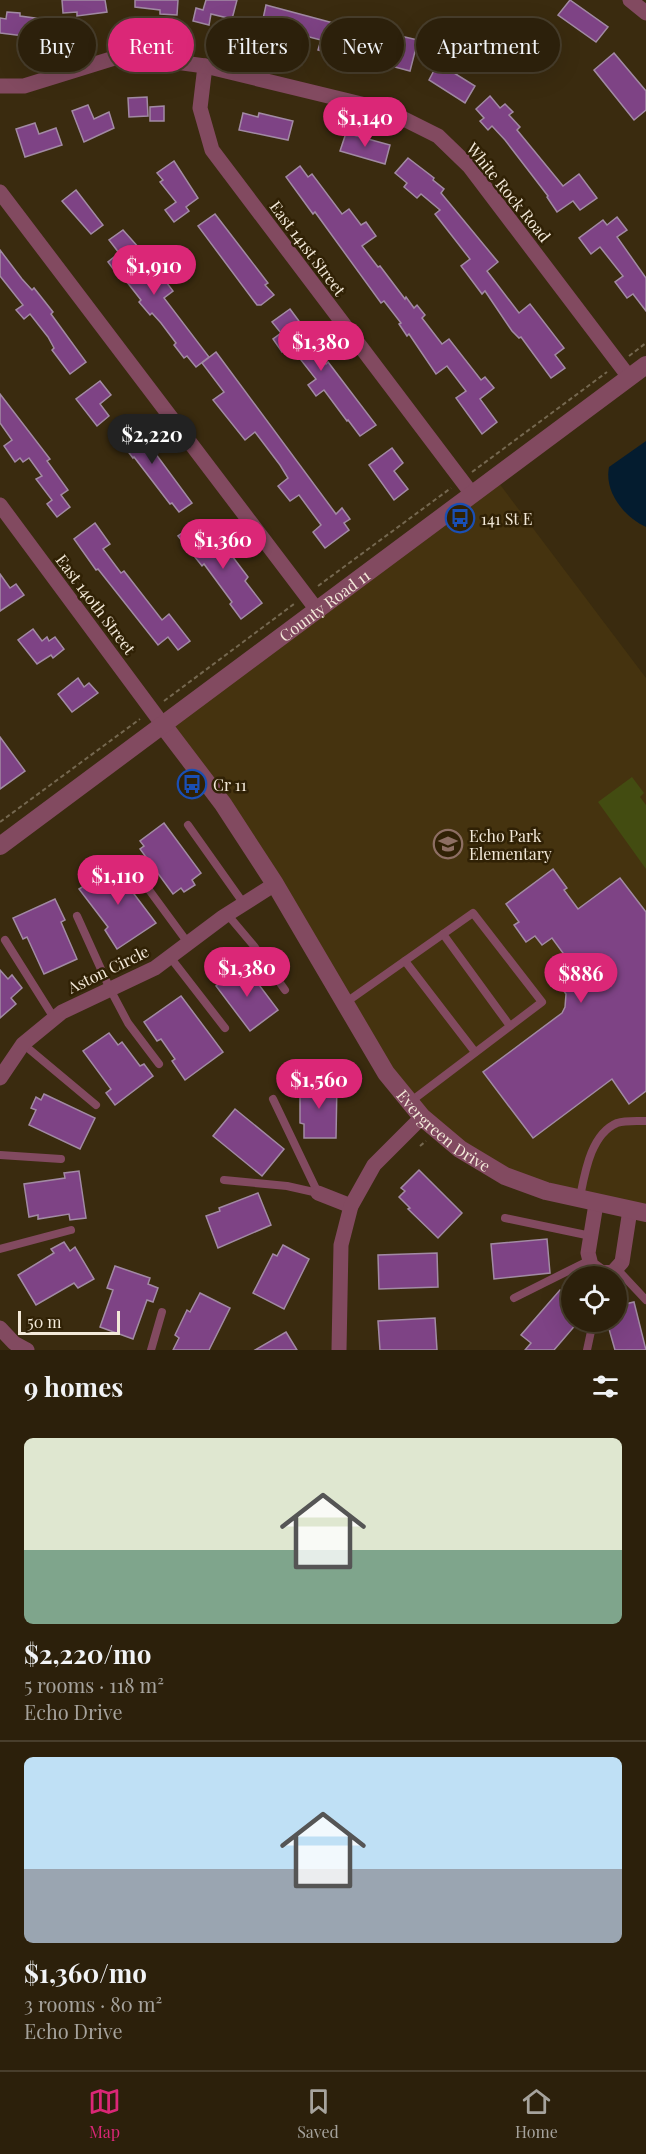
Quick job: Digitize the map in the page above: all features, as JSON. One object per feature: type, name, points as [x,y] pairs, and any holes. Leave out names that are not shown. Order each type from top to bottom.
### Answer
[{"type":"street","points":[[630,0],[646,13]]},
{"type":"street","name":"White Rock Road","points":[[0,86],[24,86],[124,55],[205,66],[386,110],[438,136],[469,166],[624,370]]},
{"type":"street","name":"East 141st Street","points":[[205,66],[200,108],[212,150],[466,487]]},
{"type":"street","points":[[0,192],[311,603]]},
{"type":"street","name":"County Road 11","points":[[0,846],[157,717],[624,370],[646,365]]},
{"type":"street","name":"East 140th Street","points":[[0,505],[157,717]]},
{"type":"street","name":"Evergreen Drive","points":[[157,717],[223,804],[275,885],[386,1073],[422,1117],[460,1149],[505,1176],[546,1191],[638,1212],[622,1262],[616,1266]]},
{"type":"street","name":"Aston Circle","points":[[0,1078],[22,1044],[62,1012],[155,968],[227,914],[275,885]]},
{"type":"street","points":[[339,1350],[341,1245],[351,1206],[374,1165],[422,1117]]},
{"type":"street","points":[[318,1193],[351,1206]]},
{"type":"street","points":[[588,1202],[591,1236],[588,1253],[592,1266]]},
{"type":"street","points":[[1,1330],[14,1343],[27,1350]]},
{"type":"lane","points":[[188,825],[244,904]]},
{"type":"lane","points":[[133,868],[188,943]]},
{"type":"lane","points":[[345,1004],[473,913],[542,1002],[410,1102]]},
{"type":"lane","points":[[227,914],[254,946],[285,990]]},
{"type":"lane","points":[[77,916],[128,1023],[159,1064]]},
{"type":"lane","points":[[443,934],[510,1026]]},
{"type":"lane","points":[[5,940],[54,1018]]},
{"type":"lane","points":[[170,957],[225,1028]]},
{"type":"lane","points":[[405,961],[475,1052]]},
{"type":"lane","points":[[22,1044],[96,1105]]},
{"type":"lane","points":[[273,1099],[318,1193]]},
{"type":"lane","points":[[588,1202],[590,1158],[598,1140],[606,1130],[624,1121],[646,1121]]},
{"type":"lane","points":[[0,1155],[60,1159]]},
{"type":"lane","points":[[224,1180],[287,1186],[318,1193]]},
{"type":"lane","points":[[505,1218],[591,1236]]},
{"type":"lane","points":[[0,1250],[71,1230]]},
{"type":"lane","points":[[514,1299],[590,1260]]},
{"type":"lane","points":[[627,1286],[646,1299]]},
{"type":"lane","points":[[151,1350],[162,1312]]},
{"type":"lane","points":[[587,1350],[591,1332]]},
{"type":"path","points":[[0,822],[157,717],[311,603],[624,370],[646,343]]},
{"type":"shaded area","name":"Echo Park Elementary","points":[[495,478],[646,678],[646,1213],[546,1191],[422,1117],[163,725]]},
{"type":"green space","points":[[632,777],[644,793],[640,797],[646,805],[646,869],[598,802]]},
{"type":"water","points":[[646,441],[646,527],[630,517],[617,503],[608,476],[609,467]]},
{"type":"building","points":[[62,0],[105,0],[107,12],[77,16],[77,12],[63,13]]},
{"type":"building","points":[[135,0],[178,0],[177,15],[160,14],[160,10],[135,7]]},
{"type":"building","points":[[206,0],[237,0],[232,18],[211,14],[210,18],[206,18],[206,24],[194,21],[196,8],[203,10]]},
{"type":"building","points":[[570,0],[608,27],[596,42],[558,15]]},
{"type":"building","points":[[266,5],[321,20],[321,40],[309,37],[309,18],[263,18]]},
{"type":"building","points":[[7,12],[35,18],[18,18],[18,35],[0,33],[0,18],[6,19]]},
{"type":"building","points":[[404,37],[416,40],[410,71],[404,69]]},
{"type":"building","points":[[614,53],[646,91],[646,110],[634,120],[594,70]]},
{"type":"building","points":[[433,72],[452,72],[475,86],[465,103],[429,80]]},
{"type":"building","points":[[490,96],[500,108],[505,104],[513,112],[509,115],[520,127],[517,130],[563,186],[579,174],[597,198],[580,210],[573,201],[557,212],[548,196],[505,140],[492,126],[488,130],[480,121],[484,118],[476,109]]},
{"type":"building","points":[[147,97],[148,116],[129,117],[128,98]]},
{"type":"building","points":[[88,105],[94,119],[109,112],[114,128],[84,142],[72,111]]},
{"type":"building","points":[[164,106],[164,121],[150,121],[150,107]]},
{"type":"building","points":[[243,113],[258,117],[259,113],[293,121],[288,140],[239,130]]},
{"type":"building","points":[[35,123],[39,134],[56,128],[62,145],[25,157],[16,129]]},
{"type":"building","points":[[346,133],[390,145],[385,164],[340,151]]},
{"type":"building","points":[[408,158],[434,178],[433,180],[444,189],[441,193],[498,262],[487,271],[519,313],[530,304],[564,348],[555,355],[565,368],[551,378],[521,337],[519,338],[512,331],[485,291],[482,294],[461,266],[470,259],[435,214],[440,210],[421,194],[417,198],[404,187],[407,183],[395,173]]},
{"type":"building","points":[[174,161],[198,198],[186,207],[189,211],[174,222],[165,210],[176,202],[160,182],[163,180],[157,173]]},
{"type":"building","points":[[300,166],[308,177],[312,174],[342,214],[349,209],[361,225],[366,222],[376,236],[362,246],[378,267],[380,266],[414,308],[417,305],[425,315],[422,318],[442,344],[449,339],[481,380],[485,377],[494,388],[480,399],[497,422],[482,434],[456,398],[466,391],[447,366],[436,374],[409,334],[407,336],[399,324],[401,323],[384,301],[381,303],[315,212],[313,214],[286,177]]},
{"type":"building","points":[[76,190],[103,225],[91,234],[62,201]]},
{"type":"building","points":[[215,214],[268,283],[265,285],[274,295],[261,305],[257,305],[198,226]]},
{"type":"building","points":[[617,217],[627,230],[617,237],[646,278],[646,311],[633,294],[627,298],[615,282],[623,276],[600,247],[591,254],[579,238],[603,220],[607,225]]},
{"type":"building","points":[[123,230],[148,258],[139,264],[156,286],[164,279],[173,291],[164,298],[209,357],[196,367],[187,356],[184,358],[161,323],[152,313],[150,315],[123,277],[120,278],[108,262],[119,253],[109,240]]},
{"type":"building","points":[[0,250],[22,279],[32,290],[34,288],[53,312],[51,314],[86,362],[70,374],[52,350],[54,348],[48,337],[30,314],[24,319],[16,310],[23,305],[0,276]]},
{"type":"building","points":[[290,309],[310,336],[308,338],[326,364],[328,362],[376,425],[360,436],[324,390],[316,396],[308,385],[316,379],[290,346],[282,352],[273,339],[281,333],[272,322]]},
{"type":"building","points":[[216,352],[336,514],[342,508],[350,519],[344,523],[349,530],[325,548],[313,532],[321,525],[299,495],[290,501],[278,486],[288,478],[280,465],[255,432],[245,440],[213,400],[224,392],[202,363]]},
{"type":"building","points":[[100,381],[111,395],[100,404],[109,416],[97,426],[76,399]]},
{"type":"building","points":[[0,394],[50,459],[47,461],[68,490],[61,495],[70,507],[57,517],[47,504],[52,500],[36,479],[42,476],[29,458],[23,462],[20,458],[15,462],[4,446],[12,440],[0,423]]},
{"type":"building","points":[[130,419],[192,503],[179,512],[172,503],[170,504],[113,432]]},
{"type":"building","points":[[392,448],[403,463],[394,471],[408,489],[394,500],[369,465]]},
{"type":"building","points":[[95,523],[110,544],[103,549],[121,573],[124,571],[162,620],[169,614],[190,641],[178,650],[168,637],[158,645],[98,569],[96,570],[74,539]]},
{"type":"building","points":[[192,526],[203,540],[214,532],[248,577],[245,581],[262,603],[241,619],[230,604],[232,602],[204,564],[202,566],[178,536]]},
{"type":"building","points":[[0,574],[10,588],[16,584],[24,595],[0,611]]},
{"type":"building","points":[[33,629],[42,641],[47,637],[49,641],[55,637],[64,649],[53,658],[51,655],[37,664],[18,640]]},
{"type":"building","points":[[78,678],[84,687],[89,683],[98,693],[72,712],[58,694]]},
{"type":"building","points":[[0,737],[25,771],[0,789]]},
{"type":"building","points":[[164,823],[201,873],[192,880],[195,885],[184,892],[181,888],[173,894],[140,849],[144,846],[140,841]]},
{"type":"building","points":[[118,864],[131,883],[128,886],[156,923],[117,949],[105,930],[108,927],[79,889]]},
{"type":"building","points":[[553,869],[567,888],[564,890],[578,909],[620,878],[646,912],[646,1091],[629,1104],[612,1079],[533,1138],[483,1072],[562,1013],[565,1007],[566,994],[557,981],[574,968],[552,938],[542,945],[535,936],[526,942],[514,925],[519,922],[506,904]]},
{"type":"building","points":[[55,899],[65,920],[61,922],[77,959],[44,974],[27,937],[23,939],[13,918]]},
{"type":"building","points":[[244,965],[278,1010],[250,1031],[216,986]]},
{"type":"building","points":[[0,970],[8,979],[12,975],[22,988],[11,998],[16,1004],[0,1018]]},
{"type":"building","points":[[181,996],[223,1052],[185,1080],[172,1061],[175,1059],[161,1039],[157,1041],[144,1022]]},
{"type":"building","points":[[109,1033],[118,1045],[122,1042],[140,1066],[144,1064],[153,1076],[115,1105],[106,1093],[111,1089],[83,1051]]},
{"type":"building","points":[[305,1081],[337,1082],[336,1138],[304,1138],[304,1124],[300,1123],[300,1093],[305,1093]]},
{"type":"building","points":[[44,1094],[95,1118],[80,1149],[29,1125],[36,1110],[31,1108],[36,1097],[41,1100]]},
{"type":"building","points":[[235,1109],[284,1149],[262,1176],[213,1136]]},
{"type":"building","points":[[419,1170],[462,1213],[438,1238],[399,1197],[405,1191],[401,1188]]},
{"type":"building","points":[[79,1171],[86,1218],[70,1220],[69,1214],[38,1219],[38,1215],[29,1217],[24,1184],[65,1178],[64,1173]]},
{"type":"building","points":[[258,1193],[271,1225],[218,1248],[206,1216],[220,1211],[219,1208]]},
{"type":"building","points":[[547,1239],[550,1273],[494,1279],[491,1244]]},
{"type":"building","points":[[64,1242],[70,1251],[75,1247],[94,1279],[78,1288],[74,1283],[36,1305],[18,1275],[54,1253],[51,1249]]},
{"type":"building","points":[[283,1245],[309,1259],[284,1309],[253,1293],[273,1254],[277,1256]]},
{"type":"building","points":[[437,1253],[438,1287],[379,1289],[378,1255]]},
{"type":"building","points":[[115,1266],[150,1278],[148,1284],[158,1288],[153,1302],[147,1300],[133,1339],[100,1327],[113,1290],[107,1288]]},
{"type":"building","points":[[561,1291],[561,1332],[569,1332],[554,1350],[525,1350],[531,1343],[521,1335]]},
{"type":"building","points":[[200,1293],[230,1308],[209,1350],[173,1350],[179,1338],[175,1335],[187,1310],[190,1312]]},
{"type":"building","points":[[634,1302],[646,1350],[615,1350],[610,1332],[627,1332],[627,1304]]},
{"type":"building","points":[[435,1318],[437,1350],[380,1350],[378,1321]]},
{"type":"building","points":[[286,1332],[297,1350],[255,1350]]},
{"type":"place","name":"141 St E","points":[[460,518]]},
{"type":"place","name":"Cr 11","points":[[192,784]]},
{"type":"place","name":"Echo Park Elementary","points":[[448,844]]}]
